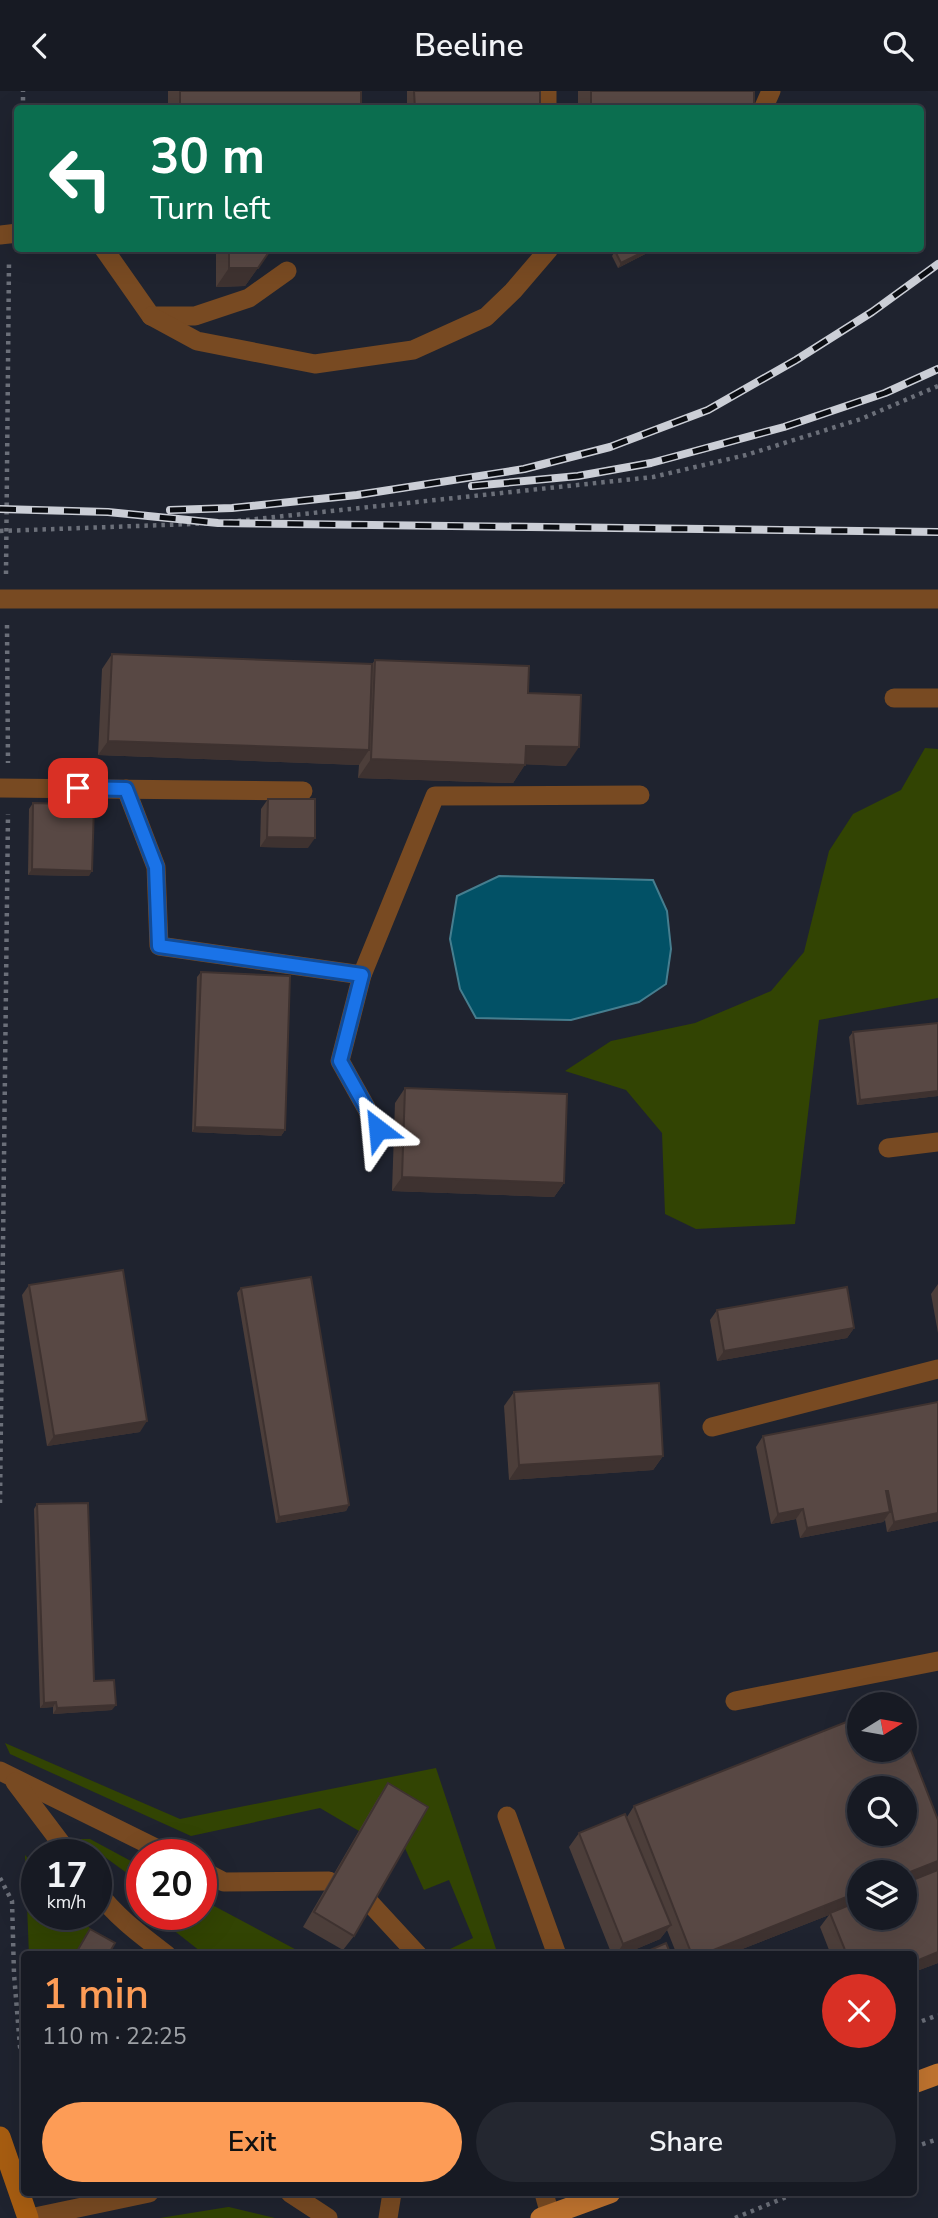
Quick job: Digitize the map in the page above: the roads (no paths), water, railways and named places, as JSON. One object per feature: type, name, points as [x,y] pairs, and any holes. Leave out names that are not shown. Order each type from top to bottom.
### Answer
[{"type":"main road","points":[[917,2082],[938,2074]]},
{"type":"main road","points":[[0,2137],[21,2196]]},
{"type":"main road","points":[[21,2196],[29,2218]]},
{"type":"main road","points":[[546,2216],[602,2196]]},
{"type":"lane","points":[[106,252],[150,316],[197,341],[315,364],[412,350],[486,317],[513,292],[546,252]]},
{"type":"lane","points":[[150,316],[195,316],[249,298],[286,271]]},
{"type":"lane","points":[[3,599],[938,599]]},
{"type":"lane","points":[[894,698],[938,698]]},
{"type":"lane","points":[[4,788],[303,792]]},
{"type":"lane","points":[[126,789],[156,867],[159,946],[362,975]]},
{"type":"lane","points":[[378,1129],[340,1061],[362,975],[435,796],[640,795]]},
{"type":"lane","points":[[888,1148],[938,1142]]},
{"type":"lane","points":[[712,1427],[938,1369]]},
{"type":"lane","points":[[735,1701],[938,1661]]},
{"type":"lane","points":[[6,1775],[57,1839]]},
{"type":"lane","points":[[6,1775],[137,1839]]},
{"type":"lane","points":[[507,1816],[557,1951]]},
{"type":"lane","points":[[217,1878],[224,1882],[330,1881]]},
{"type":"lane","points":[[370,1903],[414,1951]]},
{"type":"lane","points":[[112,1910],[162,1951]]},
{"type":"lane","points":[[29,2218],[135,2196]]},
{"type":"lane","points":[[295,2196],[328,2218]]},
{"type":"lane","points":[[388,2218],[392,2196]]},
{"type":"lane","points":[[544,2196],[546,2216]]},
{"type":"water","points":[[499,876],[653,880],[667,911],[671,949],[666,984],[639,1002],[571,1020],[476,1018],[460,989],[450,939],[457,896]]},
{"type":"railway","points":[[170,510],[232,508],[357,495],[524,469],[610,447],[708,410],[796,360],[872,312],[938,264]]},
{"type":"railway","points":[[472,486],[578,476],[651,463],[784,427],[885,393],[938,369]]},
{"type":"railway","points":[[0,509],[108,512],[218,523],[938,532]]}]
